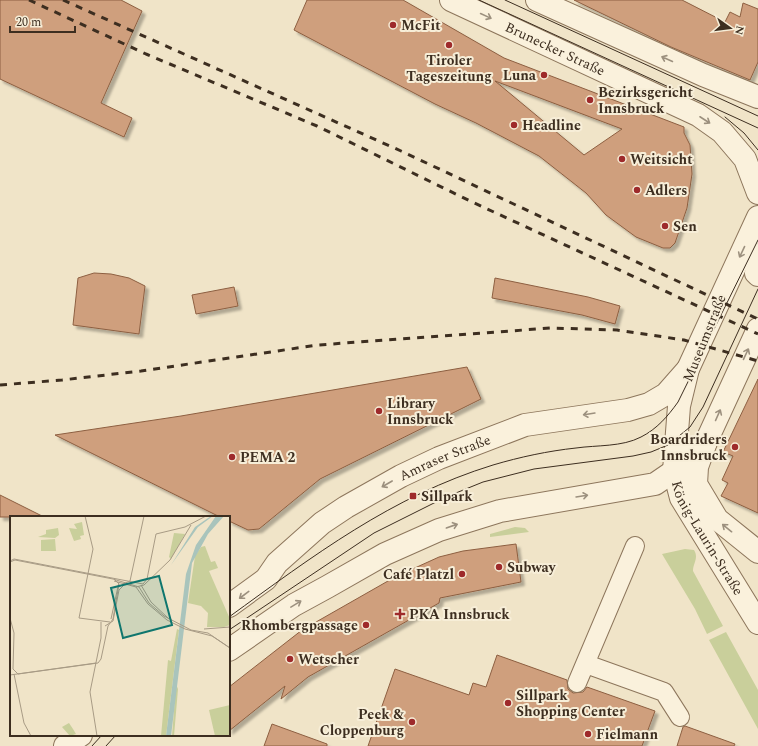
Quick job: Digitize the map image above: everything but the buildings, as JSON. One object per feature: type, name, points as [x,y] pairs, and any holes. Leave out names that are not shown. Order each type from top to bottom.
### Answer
[{"type":"street","name":"Brunecker Straße","points":[[451,0],[698,115],[722,132],[745,159],[758,193]]},
{"type":"street","points":[[538,0],[703,75],[758,97]]},
{"type":"street","name":"Museumstraße","points":[[674,471],[679,406],[688,369],[758,217]]},
{"type":"street","points":[[758,255],[756,273],[758,274]]},
{"type":"street","points":[[688,490],[706,442],[758,329]]},
{"type":"street","name":"Amraser Straße","points":[[230,605],[266,579],[277,563],[322,523],[346,507],[401,476],[438,458],[525,424],[628,410],[649,404],[666,394],[688,369]]},
{"type":"street","points":[[230,649],[294,605],[385,554],[422,537],[463,522],[500,511],[655,484],[674,471],[706,442]]},
{"type":"street","name":"König-Laurin-Straße","points":[[674,471],[688,490],[758,624]]},
{"type":"street","points":[[636,488],[664,491],[688,490],[716,520],[758,552]]},
{"type":"street","points":[[577,683],[635,546]]},
{"type":"street","points":[[586,664],[664,692],[680,717]]},
{"type":"street","points":[[50,746],[60,736]]},
{"type":"street","points":[[65,746],[80,736]]},
{"type":"green space","points":[[515,527],[525,528],[529,532],[490,537],[490,534]]},
{"type":"green space","points":[[685,549],[694,550],[696,558],[693,571],[723,626],[707,634],[695,609],[662,554]]},
{"type":"green space","points":[[726,632],[758,690],[758,729],[709,640]]},
{"type":"tram line","points":[[479,0],[758,128]]},
{"type":"tram line","points":[[505,0],[758,116]]},
{"type":"tram line","points":[[725,117],[744,133],[758,150]]},
{"type":"tram line","points":[[230,616],[323,550],[387,511],[421,493],[456,478],[503,462],[555,451],[626,443],[641,437],[652,430],[666,417],[678,402],[758,240]]},
{"type":"tram line","points":[[230,629],[374,533],[446,497],[483,482],[534,469],[633,456],[651,452],[668,445],[690,427],[703,407],[758,289]]},
{"type":"tram line","points":[[92,746],[101,736]]},
{"type":"tram line","points":[[106,746],[115,736]]},
{"type":"railway","points":[[29,0],[146,54],[317,126],[470,201],[758,334]]},
{"type":"railway","points":[[63,0],[401,151],[758,319]]},
{"type":"railway","points":[[0,385],[141,371],[318,345],[551,328],[617,330],[684,340],[758,361]]},
{"type":"place","name":"McFit","points":[[393,25]]},
{"type":"place","name":"Tiroler Tageszeitung","points":[[449,45]]},
{"type":"place","name":"Luna","points":[[544,75]]},
{"type":"place","name":"Bezirksgericht Innsbruck","points":[[590,100]]},
{"type":"place","name":"Headline","points":[[514,125]]},
{"type":"place","name":"Weitsicht","points":[[622,159]]},
{"type":"place","name":"Adlers","points":[[637,190]]},
{"type":"place","name":"Sen","points":[[665,226]]},
{"type":"place","name":"Library Innsbruck","points":[[379,411]]},
{"type":"place","name":"Boardriders Innsbruck","points":[[735,447]]},
{"type":"place","name":"PEMA 2","points":[[232,457]]},
{"type":"place","name":"Sillpark","points":[[413,496]]},
{"type":"place","name":"Subway","points":[[499,567]]},
{"type":"place","name":"Café Platzl","points":[[462,574]]},
{"type":"place","name":"PKA Innsbruck","points":[[400,614]]},
{"type":"place","name":"Rhombergpassage","points":[[366,625]]},
{"type":"place","name":"Wetscher","points":[[290,659]]},
{"type":"place","name":"Sillpark Shopping Center","points":[[508,703]]},
{"type":"place","name":"Peek & Cloppenburg","points":[[412,722]]},
{"type":"place","name":"Fielmann","points":[[588,734]]}]
